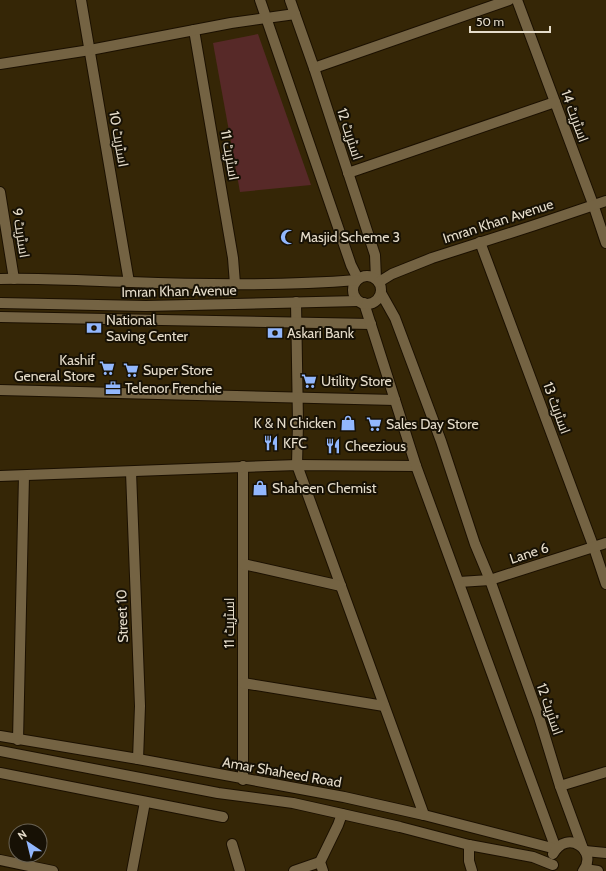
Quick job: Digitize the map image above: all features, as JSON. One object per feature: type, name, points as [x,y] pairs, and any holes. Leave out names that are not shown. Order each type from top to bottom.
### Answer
[{"type":"street","name":"اسٹریٹ 10","points":[[81,0],[129,282]]},
{"type":"street","points":[[260,0],[357,279]]},
{"type":"street","name":"اسٹریٹ 12","points":[[290,0],[314,68],[375,256],[377,280]]},
{"type":"street","points":[[314,68],[509,0]]},
{"type":"street","name":"اسٹریٹ 14","points":[[517,0],[593,204],[606,243]]},
{"type":"street","points":[[0,64],[90,50],[194,30],[295,14]]},
{"type":"street","name":"اسٹریٹ 11","points":[[194,30],[234,258],[235,284]]},
{"type":"street","points":[[348,173],[555,102]]},
{"type":"street","name":"اسٹریٹ 9","points":[[0,192],[14,279]]},
{"type":"street","name":"Imran Khan Avenue","points":[[377,280],[480,242],[606,201]]},
{"type":"street","name":"اسٹریٹ 13","points":[[480,242],[606,584]]},
{"type":"street","points":[[361,302],[372,302],[379,297],[381,293],[377,280],[369,276],[357,279],[353,290],[356,298],[361,302],[371,324],[416,466],[556,849]]},
{"type":"street","name":"Imran Khan Avenue","points":[[0,279],[77,279],[129,282],[235,284],[294,283],[357,279]]},
{"type":"street","name":"اسٹریٹ 12","points":[[381,293],[395,318],[441,441],[475,544],[490,580],[539,717],[560,786],[588,857],[588,863],[585,870]]},
{"type":"street","points":[[296,302],[296,398],[298,423],[297,465],[424,815]]},
{"type":"street","name":"Imran Khan Avenue","points":[[0,303],[146,306],[296,302],[361,302]]},
{"type":"street","points":[[0,317],[371,324]]},
{"type":"street","points":[[0,390],[395,400]]},
{"type":"street","points":[[0,476],[131,472],[243,466],[416,466]]},
{"type":"street","name":"اسٹریٹ 11","points":[[243,466],[243,780]]},
{"type":"street","name":"Street 10","points":[[131,472],[140,706],[138,759]]},
{"type":"street","points":[[18,740],[24,476]]},
{"type":"street","name":"Lane 6","points":[[459,582],[490,580],[606,543]]},
{"type":"street","points":[[243,564],[341,586]]},
{"type":"street","points":[[243,683],[384,706]]},
{"type":"street","name":"Amar Shaheed Road","points":[[0,736],[138,759],[243,780],[348,798],[424,815],[556,849]]},
{"type":"street","name":"Amar Shaheed Road","points":[[0,751],[218,793],[293,803],[400,827],[469,845],[533,856],[555,868]]},
{"type":"street","points":[[560,786],[606,772]]},
{"type":"street","points":[[0,773],[223,817]]},
{"type":"street","points":[[294,871],[322,866],[348,798]]},
{"type":"street","points":[[132,871],[145,802]]},
{"type":"street","points":[[555,868],[553,854],[560,845],[565,843],[577,843],[584,848],[606,853]]},
{"type":"street","points":[[232,844],[240,871]]},
{"type":"street","points":[[469,845],[469,861],[472,871]]},
{"type":"street","points":[[0,860],[53,871]]},
{"type":"street","points":[[585,870],[598,871]]},
{"type":"shaded area","points":[[258,34],[311,185],[240,192],[213,43]]},
{"type":"place","name":"Masjid Scheme 3","points":[[288,237]]},
{"type":"place","name":"National Saving Center","points":[[94,328]]},
{"type":"place","name":"Askari Bank","points":[[275,333]]},
{"type":"place","name":"Kashif General Store","points":[[107,368]]},
{"type":"place","name":"Super Store","points":[[131,370]]},
{"type":"place","name":"Utility Store","points":[[309,381]]},
{"type":"place","name":"Telenor Frenchie","points":[[113,388]]},
{"type":"place","name":"K & N Chicken","points":[[348,423]]},
{"type":"place","name":"Sales Day Store","points":[[374,424]]},
{"type":"place","name":"KFC","points":[[271,443]]},
{"type":"place","name":"Cheezious","points":[[333,446]]},
{"type":"place","name":"Shaheen Chemist","points":[[260,488]]}]
